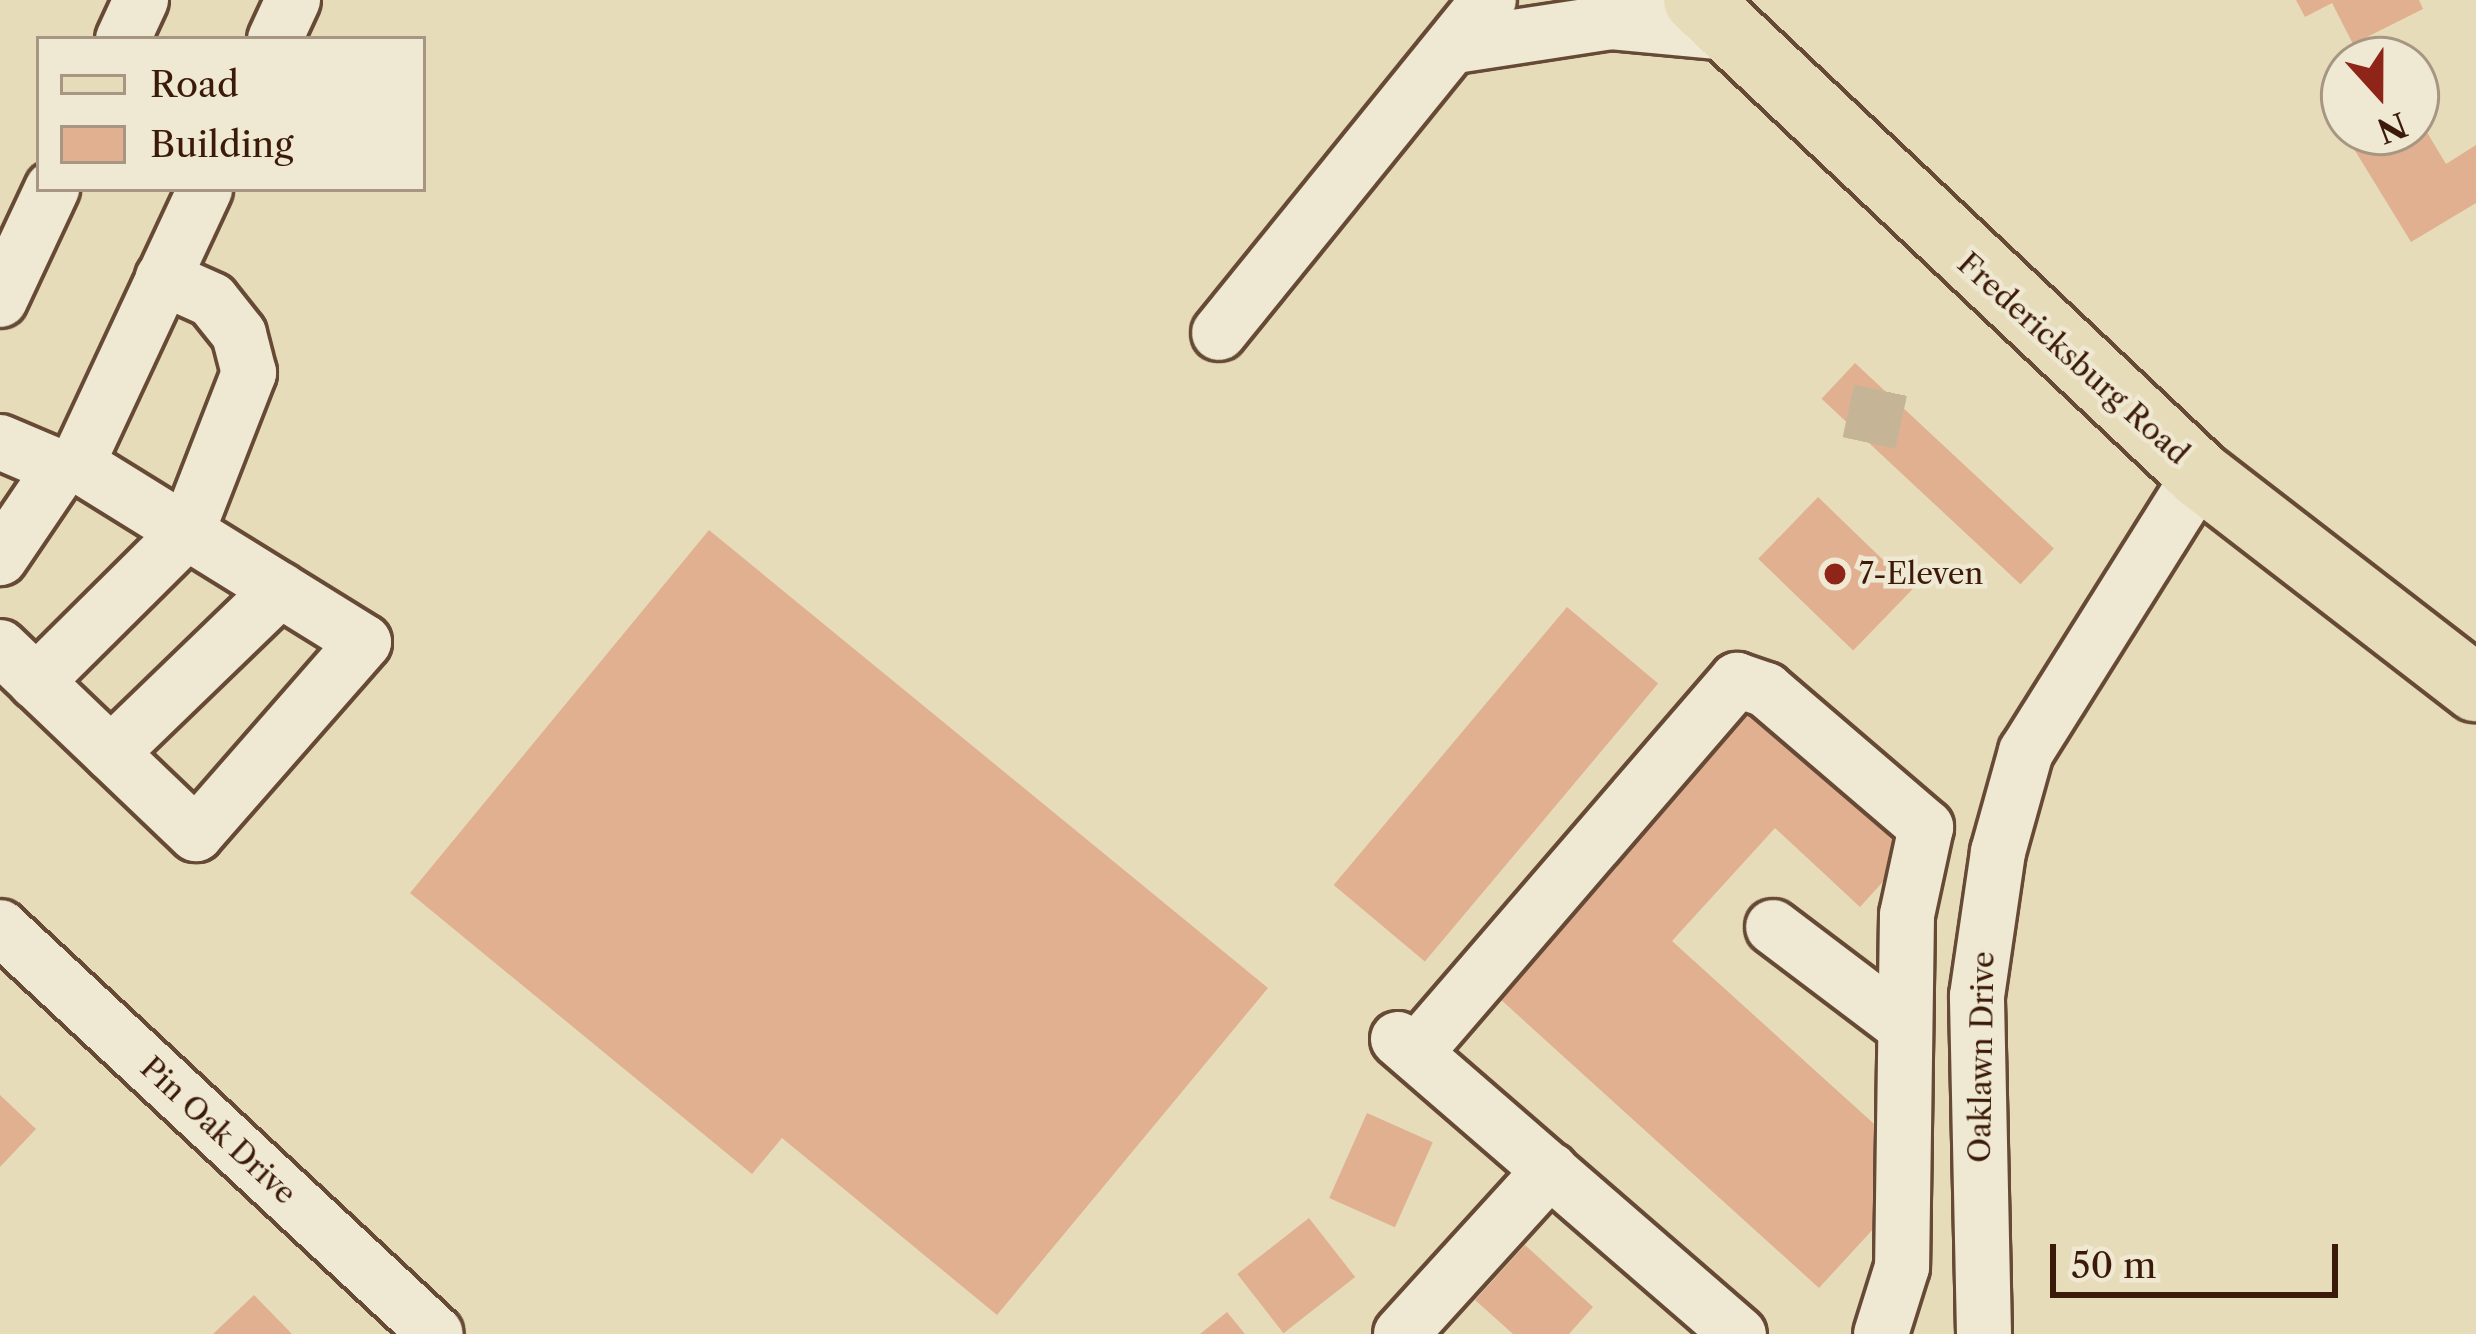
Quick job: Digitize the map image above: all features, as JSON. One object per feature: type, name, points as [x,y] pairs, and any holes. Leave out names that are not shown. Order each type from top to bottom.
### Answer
[{"type":"main road","name":"Fredericksburg Road","points":[[1713,16],[2200,475],[2476,688]]},
{"type":"street","points":[[124,36],[141,0]]},
{"type":"street","points":[[276,36],[293,0]]},
{"type":"street","points":[[1219,333],[1461,23],[1489,0]]},
{"type":"street","points":[[1461,23],[1713,16]]},
{"type":"street","points":[[0,300],[51,192]]},
{"type":"street","points":[[0,558],[69,466],[204,192]]},
{"type":"street","points":[[0,442],[69,466],[187,532],[364,643],[196,834],[18,664],[187,532],[249,373],[212,300],[163,278]]},
{"type":"street","name":"Oaklawn Drive","points":[[1984,1334],[1977,996],[1998,851],[2026,752],[2200,475]]},
{"type":"street","points":[[111,753],[280,590]]},
{"type":"street","points":[[1739,1334],[1406,1046],[1737,680],[1766,690],[1926,827],[1907,915],[1902,1267],[1881,1334]]},
{"type":"street","points":[[1774,927],[1904,1026]]},
{"type":"street","name":"Pin Oak Drive","points":[[0,928],[436,1334]]},
{"type":"street","points":[[1401,1334],[1550,1171]]},
{"type":"building","points":[[2296,0],[2419,0],[2423,9],[2369,36],[2349,36],[2332,3],[2305,17]]},
{"type":"building","points":[[2476,145],[2476,203],[2411,242],[2358,156],[2440,154],[2446,164]]},
{"type":"building","name":"7-Eleven","points":[[1855,363],[2054,549],[2021,584],[1822,399]]},
{"type":"building","name":"7-Eleven","points":[[1818,497],[1913,589],[1853,651],[1758,559]]},
{"type":"building","points":[[709,530],[1268,988],[997,1315],[782,1138],[752,1174],[410,893]]},
{"type":"building","points":[[1567,607],[1658,683],[1425,962],[1334,885]]},
{"type":"building","points":[[1754,697],[1900,830],[1899,864],[1860,907],[1775,828],[1672,941],[1883,1132],[1887,1214],[1819,1288],[1488,988]]},
{"type":"building","points":[[0,1095],[36,1129],[0,1167]]},
{"type":"building","points":[[1367,1113],[1433,1142],[1395,1227],[1329,1198]]},
{"type":"building","points":[[1309,1218],[1355,1277],[1283,1333],[1237,1274]]},
{"type":"building","points":[[1525,1245],[1593,1307],[1569,1334],[1513,1334],[1475,1300]]},
{"type":"building","points":[[254,1295],[292,1334],[213,1334]]},
{"type":"building","points":[[1227,1312],[1245,1334],[1200,1334]]},
{"type":"tunnel","points":[[1869,443],[1881,388]]},
{"type":"place","name":"7-Eleven","points":[[1835,574]]}]
